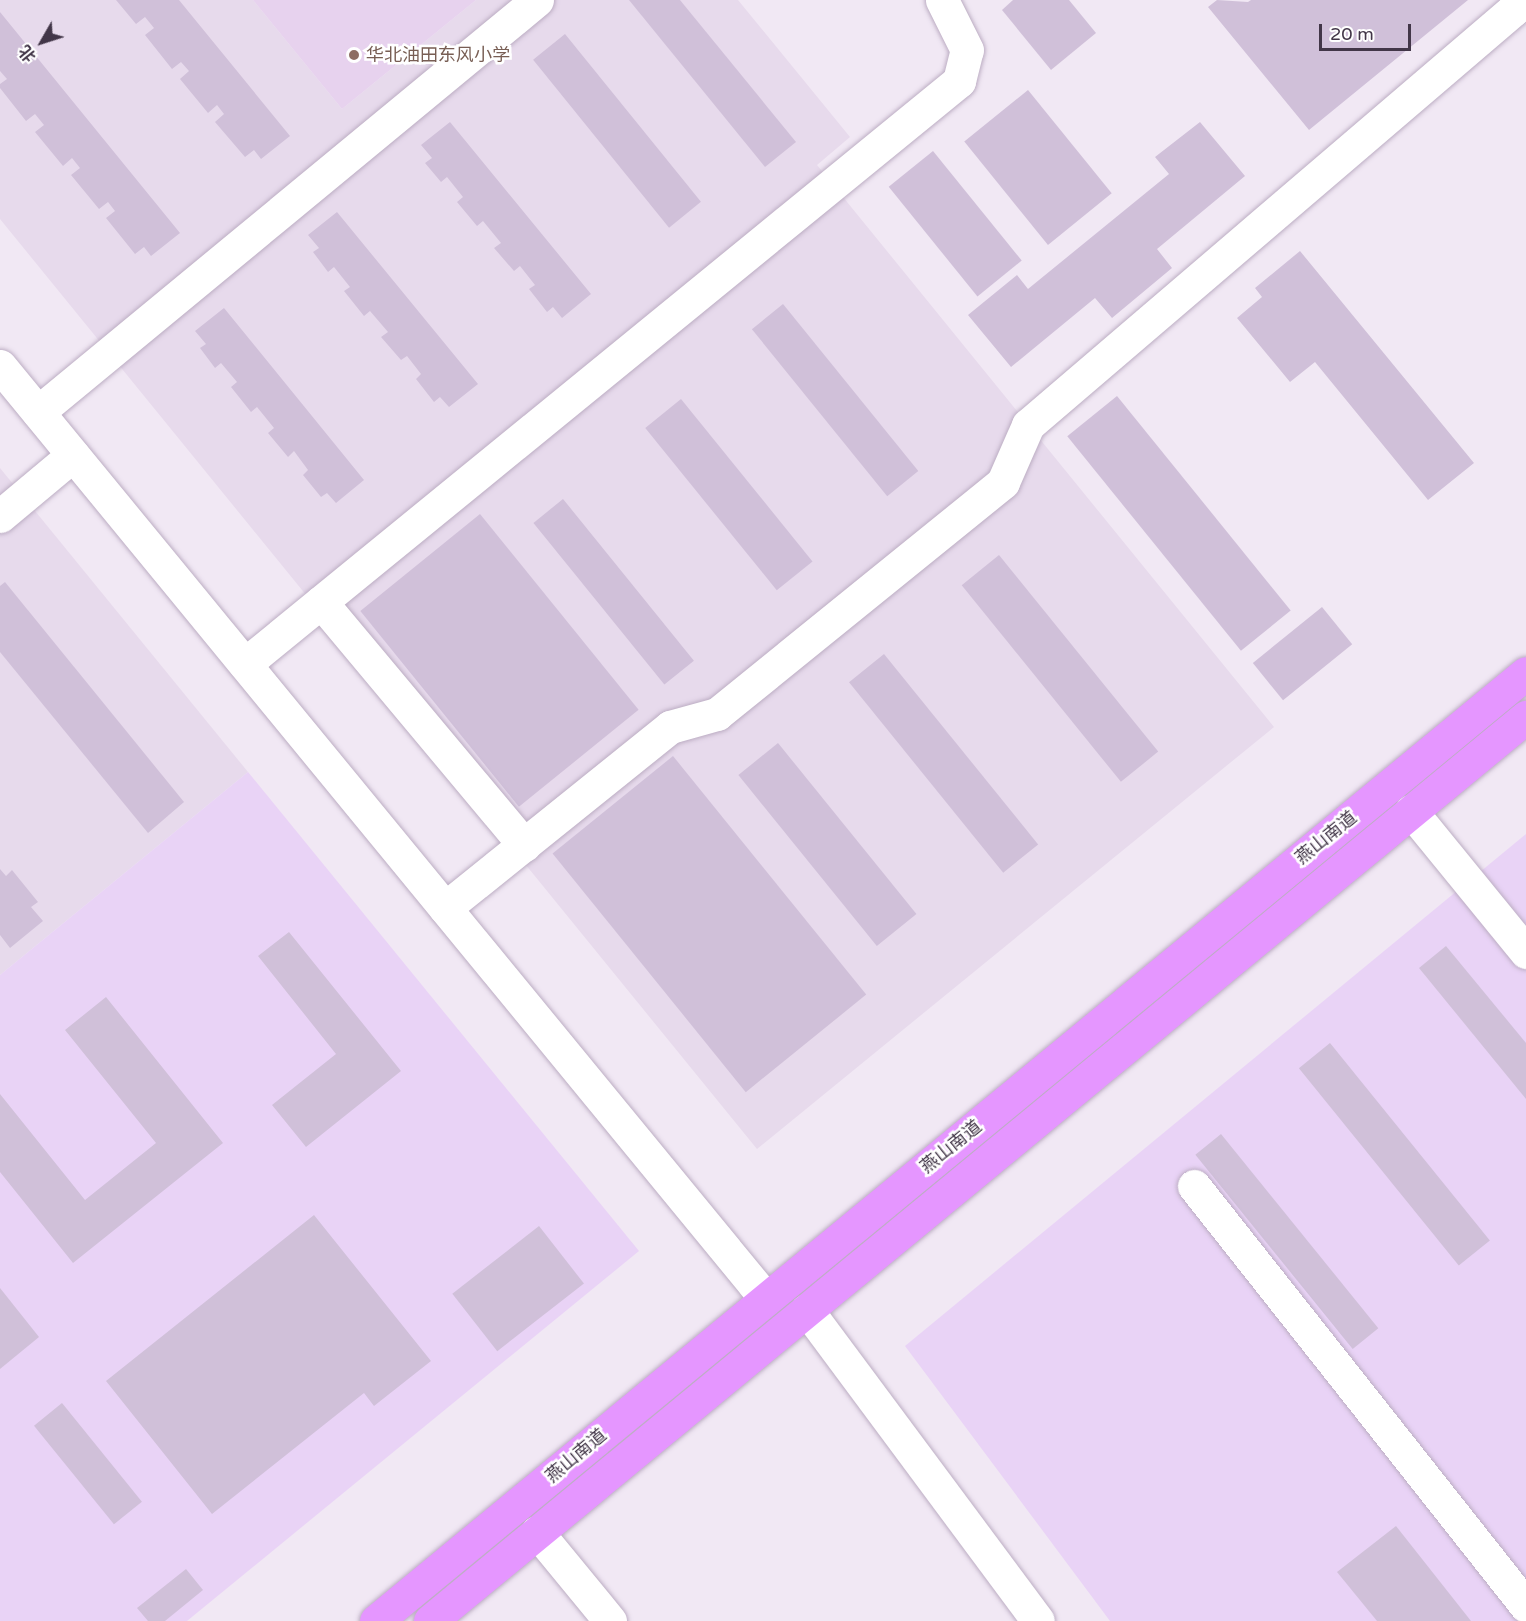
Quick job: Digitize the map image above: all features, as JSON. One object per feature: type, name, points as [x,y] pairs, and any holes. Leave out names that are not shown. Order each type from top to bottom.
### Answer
[{"type":"main road","name":"燕山南道","points":[[376,1621],[1526,673]]},
{"type":"main road","name":"燕山南道","points":[[430,1621],[1526,717]]},
{"type":"street","points":[[38,412],[537,0]]},
{"type":"street","points":[[245,664],[959,81],[967,50],[942,0]]},
{"type":"street","points":[[445,908],[670,727],[717,714],[1003,482],[1028,425],[1504,17],[1520,0]]},
{"type":"street","points":[[0,366],[766,1299]]},
{"type":"street","points":[[0,516],[73,455]]},
{"type":"street","points":[[321,602],[524,845]]},
{"type":"street","points":[[1411,812],[1526,952]]},
{"type":"street","points":[[1194,1186],[1526,1606]]},
{"type":"street","points":[[807,1310],[1038,1621]]},
{"type":"street","points":[[537,1532],[610,1621]]},
{"type":"shaded area","points":[[0,0],[253,0],[342,109],[476,0],[738,0],[850,137],[817,165],[1274,727],[757,1149],[0,219]]},
{"type":"shaded area","name":"华北油田东风小学","points":[[253,0],[476,0],[342,109]]},
{"type":"shaded area","points":[[0,468],[248,772],[0,975]]},
{"type":"shaded area","points":[[248,772],[639,1251],[187,1621],[0,1621],[0,975]]},
{"type":"shaded area","points":[[1526,834],[1526,1621],[1110,1621],[905,1346]]},
{"type":"building","points":[[116,0],[179,0],[290,136],[261,159],[254,150],[245,157],[215,122],[224,114],[217,105],[208,113],[180,79],[189,71],[181,62],[172,69],[145,35],[154,28],[145,17],[136,24]]},
{"type":"building","points":[[629,0],[680,0],[796,142],[765,167]]},
{"type":"building","points":[[1013,0],[1069,0],[1096,33],[1051,70],[1002,10]]},
{"type":"building","points":[[1217,0],[1248,2],[1251,0],[1468,0],[1309,130],[1208,7]]},
{"type":"building","points":[[0,12],[180,233],[151,256],[144,247],[135,254],[106,218],[115,211],[108,202],[99,209],[71,175],[80,168],[72,158],[63,166],[35,132],[44,125],[35,114],[26,121],[0,88],[0,84],[7,79],[0,71]]},
{"type":"building","points":[[565,34],[701,202],[669,228],[533,60]]},
{"type":"building","points":[[1028,90],[1112,193],[1048,245],[964,142]]},
{"type":"building","points":[[450,122],[591,294],[562,318],[553,307],[547,312],[529,289],[535,285],[520,266],[514,271],[494,248],[501,243],[483,221],[477,226],[457,202],[463,197],[447,177],[441,182],[425,163],[432,158],[421,145]]},
{"type":"building","points":[[1200,122],[1245,176],[1157,249],[1172,268],[1112,318],[1095,298],[1011,367],[968,315],[1017,275],[1028,289],[1169,174],[1155,157]]},
{"type":"building","points":[[933,151],[1022,261],[977,296],[889,187]]},
{"type":"building","points":[[337,212],[478,384],[449,407],[440,397],[434,402],[416,379],[421,374],[407,356],[401,360],[381,337],[388,332],[370,311],[364,316],[344,291],[350,287],[334,267],[328,272],[313,252],[319,248],[308,235]]},
{"type":"building","points":[[1300,251],[1474,463],[1428,500],[1315,362],[1290,382],[1237,318],[1262,297],[1255,288]]},
{"type":"building","points":[[783,304],[918,471],[887,496],[752,329]]},
{"type":"building","points":[[224,308],[364,480],[336,503],[327,493],[321,497],[303,475],[308,470],[294,451],[288,457],[268,433],[274,428],[257,407],[251,412],[231,387],[237,382],[221,363],[215,368],[200,348],[206,344],[195,331]]},
{"type":"building","points":[[1117,396],[1291,610],[1241,651],[1067,436]]},
{"type":"building","points":[[681,399],[813,561],[777,590],[645,428]]},
{"type":"building","points":[[563,499],[694,661],[664,685],[533,523]]},
{"type":"building","points":[[480,514],[639,710],[519,807],[360,611]]},
{"type":"building","points":[[999,555],[1158,752],[1121,782],[962,585]]},
{"type":"building","points":[[5,582],[184,802],[148,833],[0,652],[0,586]]},
{"type":"building","points":[[1322,607],[1352,644],[1283,700],[1253,663]]},
{"type":"building","points":[[884,654],[1038,844],[1003,873],[849,682]]},
{"type":"building","points":[[778,743],[916,914],[877,946],[738,775]]},
{"type":"building","points":[[673,756],[866,995],[746,1092],[553,854]]},
{"type":"building","points":[[0,869],[6,876],[12,870],[38,902],[31,907],[43,921],[10,948],[0,935]]},
{"type":"building","points":[[289,932],[401,1071],[306,1147],[272,1105],[336,1054],[258,956]]},
{"type":"building","points":[[1446,946],[1526,1043],[1526,1099],[1419,968]]},
{"type":"building","points":[[106,997],[223,1143],[73,1263],[0,1172],[0,1094],[85,1200],[156,1143],[65,1030]]},
{"type":"building","points":[[1330,1043],[1490,1240],[1459,1266],[1299,1068]]},
{"type":"building","points":[[1221,1134],[1378,1328],[1353,1349],[1195,1155]]},
{"type":"building","points":[[314,1215],[431,1361],[374,1406],[364,1393],[212,1514],[106,1381]]},
{"type":"building","points":[[539,1226],[584,1284],[497,1351],[452,1294]]},
{"type":"building","points":[[0,1288],[39,1337],[0,1369]]},
{"type":"building","points":[[62,1403],[142,1502],[114,1524],[34,1426]]},
{"type":"building","points":[[1396,1526],[1471,1621],[1377,1621],[1337,1572]]},
{"type":"building","points":[[186,1569],[203,1590],[165,1621],[148,1621],[137,1608]]},
{"type":"place","name":"华北油田东风小学","points":[[354,55]]}]
